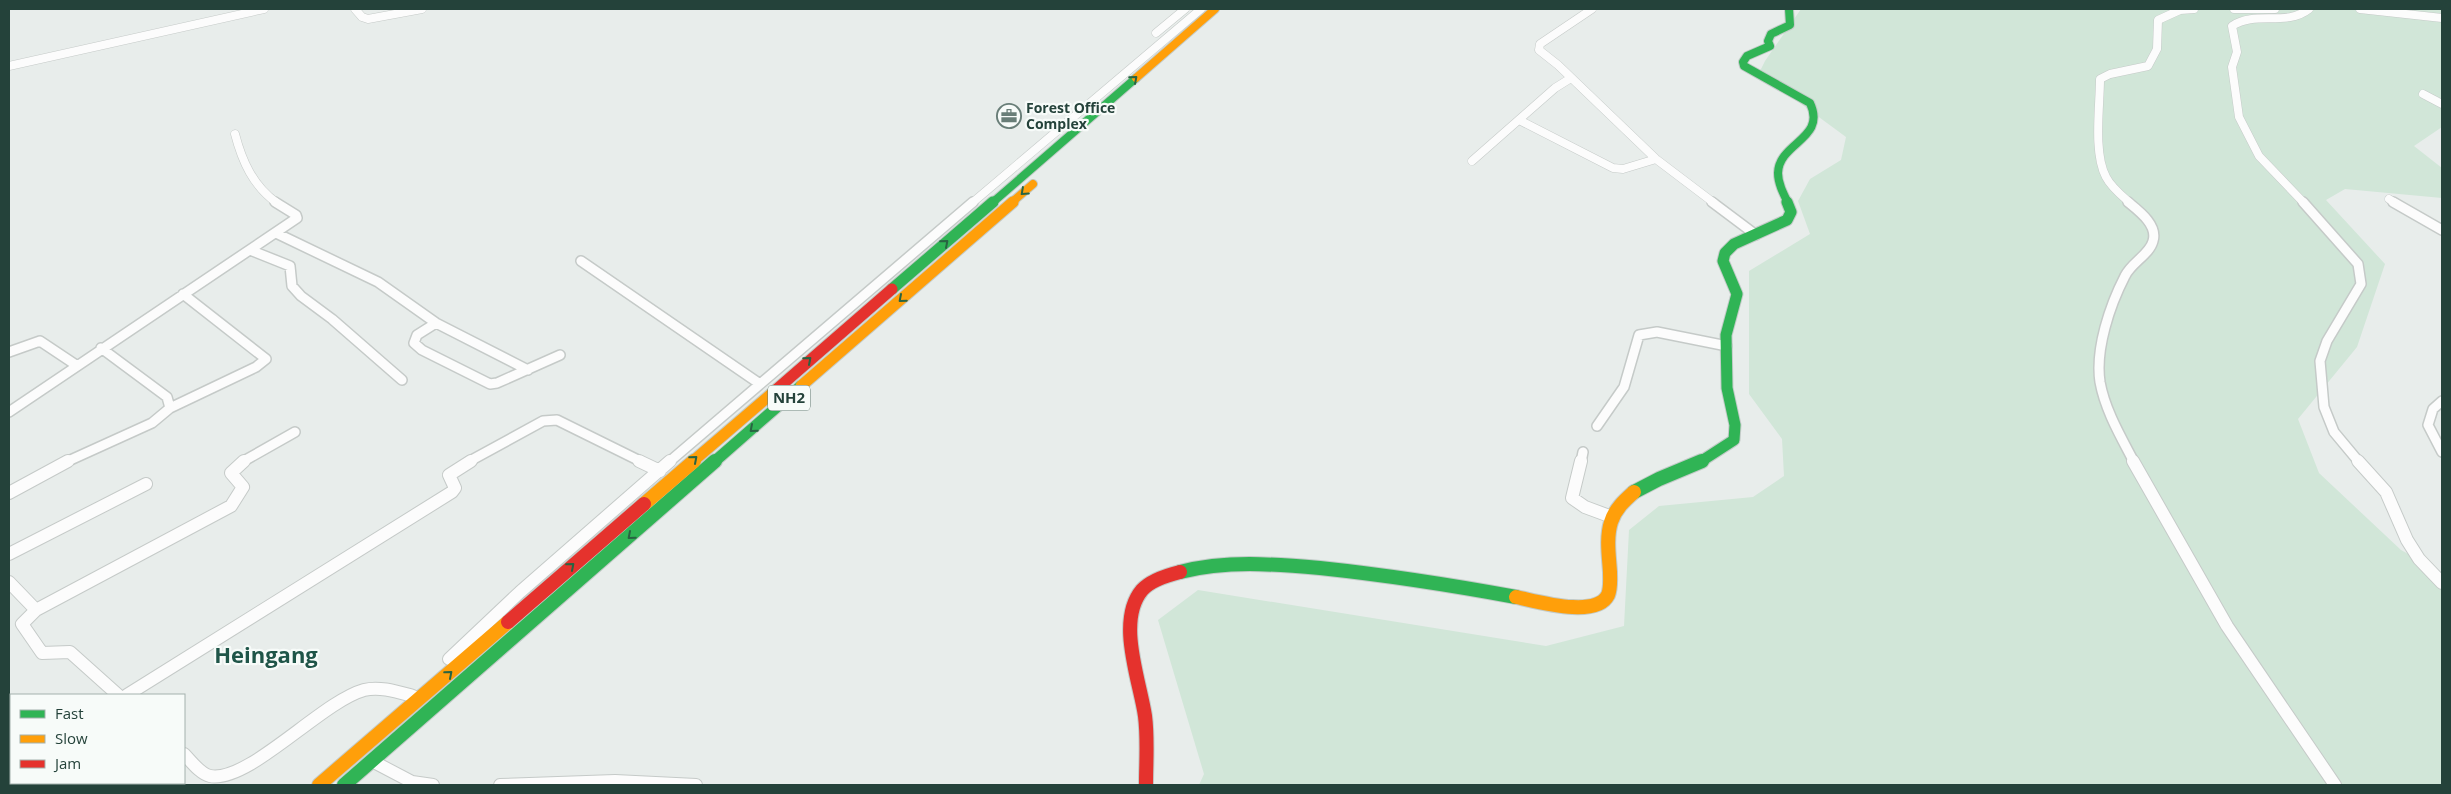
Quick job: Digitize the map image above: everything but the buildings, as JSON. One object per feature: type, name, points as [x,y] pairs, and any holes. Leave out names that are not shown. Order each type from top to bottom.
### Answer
[{"type":"main road","points":[[1146,785],[1146,729],[1144,708],[1132,655],[1132,627],[1138,596],[1142,590],[1153,582],[1207,564],[1268,564],[1341,569],[1430,581],[1564,605],[1588,606],[1604,600],[1612,580],[1607,548],[1607,534],[1612,517],[1628,496],[1641,486],[1655,479],[1700,465],[1726,449],[1734,440],[1735,425],[1727,388],[1727,326],[1737,294],[1723,261],[1725,253],[1734,244],[1787,220],[1791,212],[1779,179],[1778,168],[1787,152],[1808,134],[1817,114],[1816,108],[1810,103],[1744,66],[1743,62],[1747,56],[1770,46],[1768,41],[1771,34],[1790,26],[1789,9]]},
{"type":"main road","name":"NH2","points":[[1059,161],[1220,12]]},
{"type":"main road","name":"NH2","points":[[319,785],[1220,12]]},
{"type":"main road","name":"NH2","points":[[344,785],[1044,174]]},
{"type":"street","points":[[9,66],[264,9]]},
{"type":"street","points":[[355,9],[362,17],[368,19],[422,9]]},
{"type":"street","points":[[1156,33],[1186,9]]},
{"type":"street","points":[[354,756],[513,598],[760,384],[1201,9]]},
{"type":"street","points":[[1592,9],[1538,47],[1656,159],[1756,235]]},
{"type":"street","points":[[2194,9],[2173,13],[2158,20],[2156,35],[2159,45],[2153,62],[2148,66],[2110,74],[2100,79],[2101,160],[2105,176],[2115,190],[2145,217],[2151,227],[2154,238],[2152,247],[2130,265],[2118,293],[2101,345],[2099,370],[2103,394],[2133,459],[2234,636],[2335,785]]},
{"type":"street","points":[[2234,9],[2275,9]]},
{"type":"street","points":[[2309,9],[2305,14],[2297,17],[2247,19],[2232,26],[2238,52],[2232,67],[2239,117],[2259,156],[2325,224],[2358,264],[2361,284],[2327,341],[2320,361],[2324,407],[2334,432],[2344,446],[2386,492],[2407,540],[2418,559],[2442,583]]},
{"type":"street","points":[[2360,9],[2442,18]]},
{"type":"street","points":[[1472,161],[1555,88],[1571,78]]},
{"type":"street","points":[[2423,94],[2442,104]]},
{"type":"street","points":[[1519,120],[1612,168],[1623,169],[1656,159]]},
{"type":"street","points":[[9,412],[101,348],[297,218],[296,215],[274,202],[249,173],[240,158],[235,134]]},
{"type":"street","points":[[2389,199],[2442,230]]},
{"type":"street","points":[[276,233],[378,282],[402,297],[436,324],[528,370]]},
{"type":"street","points":[[250,250],[290,266],[292,286],[301,296],[332,319],[402,380]]},
{"type":"street","points":[[581,261],[760,384]]},
{"type":"street","points":[[9,493],[76,458],[152,423],[162,417],[170,408],[256,367],[266,359],[183,294]]},
{"type":"street","points":[[436,324],[415,339],[414,343],[422,350],[490,384],[497,384],[560,355]]},
{"type":"street","points":[[1597,426],[1624,387],[1639,335],[1657,332],[1727,346]]},
{"type":"street","points":[[9,352],[40,341],[76,365]]},
{"type":"street","points":[[101,348],[167,397],[170,408]]},
{"type":"street","points":[[2442,402],[2433,409],[2428,425],[2442,452]]},
{"type":"street","points":[[129,694],[452,492],[455,488],[449,475],[452,471],[543,422],[557,420],[660,471]]},
{"type":"street","points":[[117,694],[70,652],[42,653],[22,624],[36,610],[231,506],[243,488],[231,473],[233,469],[240,463],[295,432]]},
{"type":"street","points":[[1583,452],[1572,498],[1585,507],[1612,517]]},
{"type":"street","points":[[9,554],[146,484]]},
{"type":"street","points":[[9,582],[36,610]]},
{"type":"street","points":[[185,755],[209,776],[219,776],[236,771],[323,713],[362,690],[373,688],[413,696]]},
{"type":"street","points":[[372,761],[412,782],[432,785]]},
{"type":"street","points":[[500,785],[615,781],[696,785]]},
{"type":"green space","points":[[1801,9],[2442,9],[2442,127],[2414,146],[2442,168],[2442,198],[2345,189],[2326,200],[2385,264],[2357,347],[2298,419],[2319,473],[2401,550],[2442,573],[2442,785],[1199,785],[1204,774],[1158,620],[1198,590],[1546,646],[1624,626],[1629,530],[1659,506],[1753,497],[1784,476],[1782,439],[1749,394],[1749,271],[1810,234],[1798,201],[1810,179],[1841,160],[1846,137],[1759,73],[1765,61]]},
{"type":"traffic: fast","points":[[1634,492],[1710,457],[1734,440],[1735,425],[1727,388],[1726,335],[1737,294],[1723,261],[1725,253],[1734,244],[1787,220],[1791,212],[1780,184],[1779,167],[1783,158],[1805,136],[1815,121],[1815,113],[1810,103],[1744,66],[1743,62],[1747,56],[1770,46],[1768,41],[1771,34],[1790,25],[1789,9]]},
{"type":"traffic: fast","points":[[892,289],[1136,78]]},
{"type":"traffic: fast","points":[[344,785],[801,386]]},
{"type":"traffic: fast","points":[[1180,572],[1210,565],[1226,564],[1331,569],[1437,583],[1516,597]]},
{"type":"traffic: slow","points":[[1136,78],[1215,9]]},
{"type":"traffic: slow","points":[[801,386],[1033,184]]},
{"type":"traffic: slow","points":[[644,504],[777,389]]},
{"type":"traffic: slow","points":[[1516,597],[1570,607],[1599,604],[1607,596],[1610,585],[1608,538],[1611,522],[1619,506],[1634,492]]},
{"type":"traffic: slow","points":[[319,785],[508,622]]},
{"type":"traffic: jam","points":[[777,389],[892,289]]},
{"type":"traffic: jam","points":[[508,622],[644,504]]},
{"type":"traffic: jam","points":[[1146,785],[1146,725],[1132,652],[1131,617],[1134,602],[1142,590],[1155,581],[1180,572]]},
{"type":"place","name":"Forest Office Complex","points":[[1009,116]]},
{"type":"district","name":"Heingang","points":[[266,655]]}]
